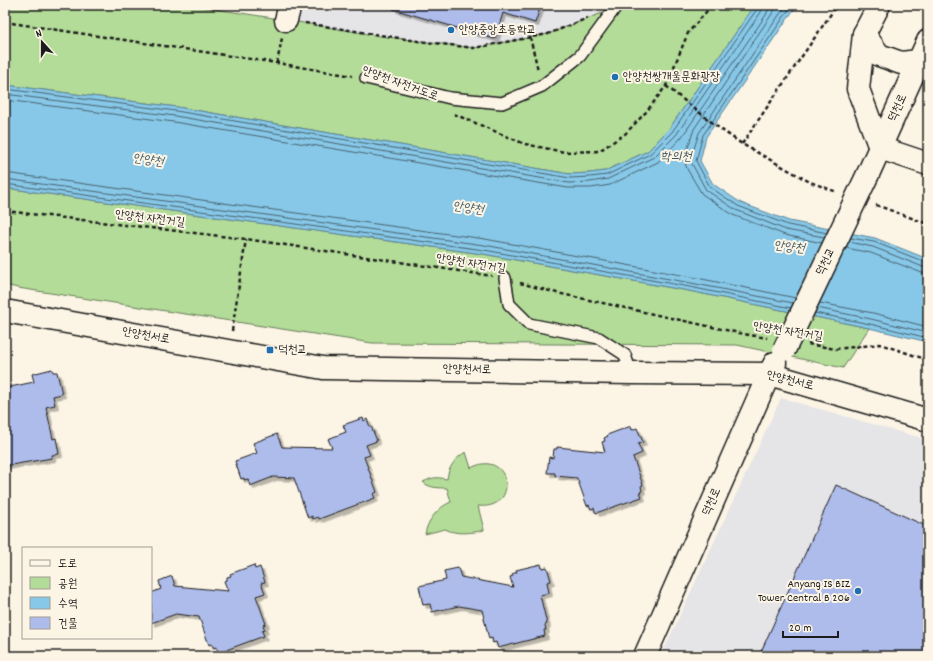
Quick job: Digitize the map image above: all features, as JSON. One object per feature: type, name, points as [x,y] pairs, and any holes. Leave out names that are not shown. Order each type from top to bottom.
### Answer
[{"type":"street","points":[[879,5],[864,34],[858,90],[880,148],[928,164]]},
{"type":"street","points":[[864,34],[879,55],[901,63],[924,51]]},
{"type":"street","name":"덕천로","points":[[868,174],[924,51]]},
{"type":"street","name":"덕천교","points":[[779,345],[868,174]]},
{"type":"street","name":"안양천서로","points":[[5,311],[323,368],[769,374],[928,420]]},
{"type":"street","name":"덕천로","points":[[645,656],[769,374],[779,345]]},
{"type":"lane","points":[[366,78],[450,98],[502,103],[542,86],[580,56],[615,8]]},
{"type":"lane","points":[[505,278],[510,304],[529,324],[600,338],[625,355],[631,373]]},
{"type":"path","name":"안양천 자전거도로","points":[[449,112],[525,144],[564,152],[599,151],[625,134],[647,111],[666,86],[688,34],[712,5]]},
{"type":"path","points":[[742,144],[838,5]]},
{"type":"path","points":[[277,63],[288,12],[418,41],[474,48],[548,34],[615,8]]},
{"type":"path","name":"안양천 자전거도로","points":[[5,22],[366,78]]},
{"type":"path","points":[[530,37],[542,86]]},
{"type":"path","points":[[666,86],[719,128],[742,144],[810,182],[839,193]]},
{"type":"path","points":[[869,203],[928,224]]},
{"type":"path","name":"안양천 자전거길","points":[[5,211],[246,239],[505,278],[565,295],[744,334],[779,345]]},
{"type":"path","points":[[229,351],[246,239]]},
{"type":"path","name":"안양천 자전거길","points":[[805,344],[836,349],[880,344],[928,360]]},
{"type":"shaded area","name":"안양중앙초등학교","points":[[290,5],[620,5],[548,34],[474,48],[380,36],[286,20]]},
{"type":"shaded area","points":[[781,398],[928,440],[928,656],[661,656]]},
{"type":"green space","points":[[5,5],[189,5],[380,36],[474,48],[548,34],[620,5],[755,5],[669,129],[648,151],[605,171],[570,174],[177,107],[5,85]]},
{"type":"green space","points":[[5,188],[483,254],[689,291],[869,328],[843,368],[737,345],[372,343],[18,288],[5,285]]},
{"type":"green space","points":[[466,452],[471,468],[484,464],[495,466],[502,472],[506,481],[505,491],[501,499],[492,505],[478,506],[484,530],[470,533],[459,533],[445,529],[425,534],[428,524],[434,515],[442,507],[451,502],[447,488],[431,487],[423,482],[435,478],[447,479],[453,463]]},
{"type":"water","points":[[755,5],[797,5],[706,137],[700,161],[713,184],[741,203],[789,221],[875,238],[928,259],[928,342],[869,328],[689,291],[483,254],[5,188],[5,85],[177,107],[570,174],[605,171],[648,151],[669,129]]},
{"type":"building","points":[[394,5],[541,5],[535,23],[503,13],[495,39],[393,9]]},
{"type":"building","points":[[52,369],[53,372],[57,372],[62,394],[53,396],[55,405],[46,407],[53,439],[56,438],[59,454],[52,455],[52,458],[5,466],[5,388],[34,382],[32,374]]},
{"type":"building","points":[[363,418],[364,421],[367,419],[377,441],[366,445],[370,455],[364,457],[377,492],[373,494],[375,498],[319,519],[318,517],[313,519],[312,516],[308,518],[294,478],[273,477],[250,486],[248,479],[241,479],[235,461],[257,453],[253,443],[277,434],[282,447],[332,448],[328,439],[346,432],[343,425]]},
{"type":"building","points":[[631,426],[632,430],[637,428],[643,442],[638,444],[642,453],[633,457],[643,485],[641,486],[642,491],[640,492],[642,497],[596,513],[594,508],[591,509],[589,505],[587,506],[577,478],[555,476],[555,473],[547,473],[549,457],[553,458],[554,449],[557,449],[557,447],[605,452],[602,442],[605,441],[604,438],[608,436],[607,435]]},
{"type":"building","name":"Anyang IS BIZ Tower Central B 206","points":[[836,485],[928,527],[928,656],[759,656]]},
{"type":"building","points":[[541,564],[542,568],[547,567],[551,581],[547,582],[549,593],[540,595],[547,624],[545,625],[546,630],[544,630],[545,636],[498,648],[496,642],[493,643],[492,638],[489,639],[482,610],[459,606],[432,612],[430,604],[423,605],[419,586],[446,580],[444,571],[458,568],[461,577],[513,587],[510,577],[513,576],[512,574],[517,572],[516,570]]},
{"type":"building","points":[[254,565],[255,569],[260,567],[265,582],[261,583],[265,593],[256,596],[266,624],[263,625],[265,630],[262,631],[264,636],[218,653],[217,647],[214,648],[212,644],[209,645],[199,617],[176,614],[152,623],[152,593],[161,589],[159,581],[172,576],[175,586],[228,591],[224,581],[227,580],[227,577],[231,576],[230,574]]},
{"type":"place","name":"안양중앙초등학교","points":[[451,30]]},
{"type":"place","name":"안양천쌍개울문화광장","points":[[615,77]]},
{"type":"place","name":"덕천교","points":[[270,350]]},
{"type":"place","name":"Anyang IS BIZ Tower Central B 206","points":[[858,591]]},
{"type":"water label","name":"학의천","points":[[676,157]]},
{"type":"water label","name":"안양천","points":[[148,161]]},
{"type":"water label","name":"안양천","points":[[468,209]]},
{"type":"water label","name":"안양천","points":[[789,248]]}]
